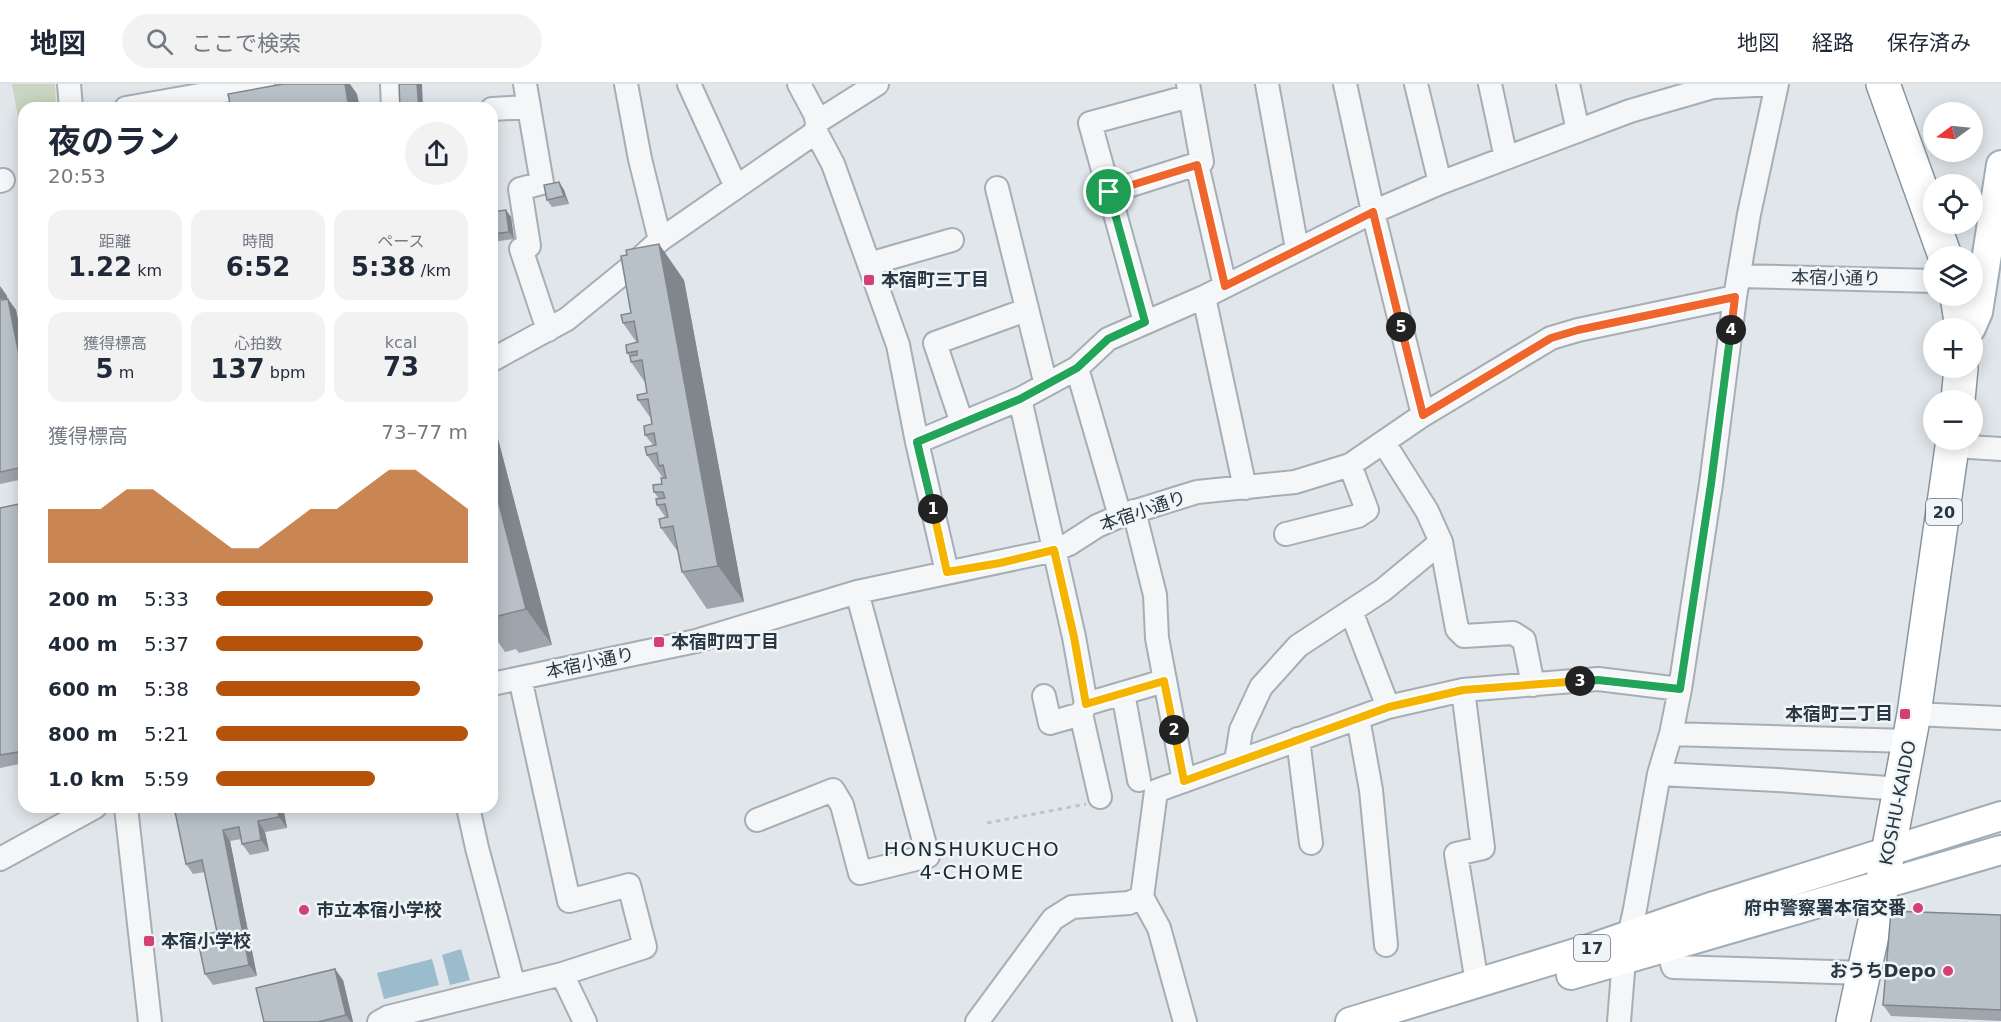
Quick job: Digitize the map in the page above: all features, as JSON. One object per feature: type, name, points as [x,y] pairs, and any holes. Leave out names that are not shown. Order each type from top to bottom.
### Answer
[{"type":"highway","points":[[1882,84],[1923,196]]},
{"type":"highway","name":"KOSHU-KAIDO","points":[[1853,1022],[1912,727],[1952,450]]},
{"type":"main road","points":[[1975,318],[1986,273],[1986,220],[2001,165]]},
{"type":"main road","points":[[1888,852],[2001,816]]},
{"type":"main road","points":[[1882,885],[2001,850]]},
{"type":"main road","name":"17","points":[[1417,1022],[1627,947],[1832,869],[1888,852]]},
{"type":"main road","name":"17","points":[[1350,1022],[1478,982],[1627,947],[1667,946],[1882,885]]},
{"type":"street","points":[[69,84],[70,102]]},
{"type":"street","points":[[160,102],[263,84]]},
{"type":"street","points":[[392,84],[393,102]]},
{"type":"street","points":[[525,84],[542,183],[520,189],[529,246],[520,249],[548,330]]},
{"type":"street","points":[[626,84],[640,159],[660,240]]},
{"type":"street","points":[[689,84],[736,187]]},
{"type":"street","points":[[799,84],[815,114],[817,127],[833,164],[898,345],[917,442],[947,572]]},
{"type":"street","points":[[498,357],[567,319],[660,240],[877,84]]},
{"type":"street","points":[[1267,84],[1297,249]]},
{"type":"street","points":[[1345,84],[1373,212],[1423,415]]},
{"type":"street","points":[[1416,84],[1440,183]]},
{"type":"street","points":[[1490,84],[1506,158]]},
{"type":"street","points":[[1568,84],[1578,131]]},
{"type":"street","points":[[917,442],[1020,399],[1046,385],[1077,368],[1108,339],[1204,297],[1373,212],[1440,183],[1630,111],[1713,87],[1777,84],[1749,214],[1680,689],[1671,734],[1659,774],[1627,947],[1619,1022]]},
{"type":"street","points":[[1109,192],[1202,162],[1189,90],[1090,123],[1109,192],[1145,322]]},
{"type":"street","points":[[498,109],[528,107]]},
{"type":"street","points":[[1197,165],[1225,286]]},
{"type":"street","points":[[997,188],[1046,385]]},
{"type":"street","points":[[869,264],[952,240]]},
{"type":"street","name":"本宿小通り","points":[[498,683],[696,641],[857,591],[1054,550],[1069,544],[1097,526],[1127,513],[1197,492],[1295,482],[1350,465],[1423,415],[1551,338],[1578,330],[1737,286],[1923,281]]},
{"type":"street","points":[[1204,297],[1245,488]]},
{"type":"street","points":[[962,423],[935,343],[1026,310]]},
{"type":"street","points":[[1077,368],[1155,596],[1157,638],[1184,781]]},
{"type":"street","points":[[1020,399],[1074,637],[1094,800]]},
{"type":"street","points":[[1384,443],[1427,511],[1441,542],[1457,629],[1464,636],[1513,633],[1524,640],[1533,685]]},
{"type":"street","points":[[1983,447],[2001,449]]},
{"type":"street","points":[[1286,534],[1358,516],[1367,510],[1350,465]]},
{"type":"street","points":[[1236,761],[1241,730],[1261,687],[1298,646],[1383,590],[1441,542]]},
{"type":"street","points":[[757,820],[833,790],[842,805],[860,873],[928,856],[857,591]]},
{"type":"street","points":[[1351,611],[1389,707]]},
{"type":"street","points":[[379,1022],[388,1017],[562,974],[645,947],[629,885],[569,901],[520,678]]},
{"type":"street","points":[[1185,1022],[1159,928],[1142,897],[1156,791],[1389,707],[1463,690],[1598,680],[1680,689]]},
{"type":"street","points":[[1044,696],[1050,723],[1124,693],[1164,681]]},
{"type":"street","points":[[1463,690],[1483,848],[1456,854],[1478,982]]},
{"type":"street","points":[[1124,693],[1139,780]]},
{"type":"street","points":[[1358,718],[1371,790],[1386,945]]},
{"type":"street","points":[[1671,734],[1912,727],[2001,718]]},
{"type":"street","points":[[1298,739],[1311,843]]},
{"type":"street","points":[[1659,774],[1777,780],[1900,793]]},
{"type":"street","points":[[0,860],[84,813]]},
{"type":"street","points":[[127,813],[150,1022]]},
{"type":"street","points":[[469,813],[514,986]]},
{"type":"street","points":[[977,1022],[1053,919],[1072,907],[1129,903],[1142,897]]},
{"type":"street","points":[[1667,946],[1673,967],[1864,973]]},
{"type":"street","points":[[562,974],[585,1022]]},
{"type":"path","points":[[987,823],[1094,800]]},
{"type":"green space","points":[[12,84],[55,84],[56,102],[18,102],[18,118]]},
{"type":"water","points":[[461,949],[470,980],[450,985],[442,955]]},
{"type":"water","points":[[432,959],[439,985],[384,999],[377,973]]},
{"type":"building","points":[[283,84],[345,84],[348,102],[230,102],[228,94]]},
{"type":"building","points":[[399,84],[417,84],[418,102],[400,102]]},
{"type":"building","points":[[559,182],[564,196],[547,200],[544,185]]},
{"type":"building","points":[[506,210],[509,232],[498,233],[498,211]]},
{"type":"building","points":[[659,244],[718,566],[682,572],[673,526],[661,528],[659,519],[668,517],[665,504],[657,505],[656,499],[665,498],[663,492],[654,492],[653,485],[662,484],[661,478],[666,478],[663,465],[659,466],[657,453],[647,455],[645,447],[656,445],[654,433],[645,435],[644,426],[652,424],[648,399],[638,400],[637,395],[647,393],[642,360],[631,362],[630,356],[637,355],[637,351],[627,353],[626,345],[638,342],[634,321],[623,323],[621,315],[631,313],[621,256],[627,255],[626,250]]},
{"type":"building","points":[[0,290],[2,300],[8,299],[18,350],[18,468],[0,472]]},
{"type":"building","points":[[498,500],[526,609],[498,616]]},
{"type":"building","points":[[18,504],[18,752],[0,755],[0,508]]},
{"type":"building","points":[[175,813],[278,813],[279,817],[258,821],[261,840],[242,844],[239,827],[223,830],[249,965],[205,974],[197,936],[217,932],[202,860],[186,864]]},
{"type":"building","name":"おうちDepo","points":[[1891,911],[2001,915],[2001,1010],[1883,1005]]},
{"type":"building","points":[[335,969],[346,1015],[318,1022],[264,1022],[256,988]]},
{"type":"place","name":"本宿町三丁目","points":[[869,280]]},
{"type":"place","name":"本宿町四丁目","points":[[659,642]]},
{"type":"place","name":"本宿町二丁目","points":[[1905,714]]},
{"type":"place","name":"府中警察署本宿交番","points":[[1918,908]]},
{"type":"place","name":"市立本宿小学校","points":[[304,910]]},
{"type":"place","name":"本宿小学校","points":[[149,941]]},
{"type":"place","name":"おうちDepo","points":[[1948,971]]},
{"type":"district","name":"HONSHUKUCHO 4-CHOME","points":[[972,860]]},
{"type":"route","points":[[1197,165],[1225,286],[1373,212],[1423,415],[1551,338],[1578,330],[1735,297],[1711,484],[1680,689],[1598,680],[1463,690],[1389,707],[1184,781],[1164,681],[1086,704],[1074,637],[1054,550],[1000,563],[947,572],[917,442],[1020,399],[1077,368],[1108,339],[1145,322],[1109,192],[1197,165]]}]
